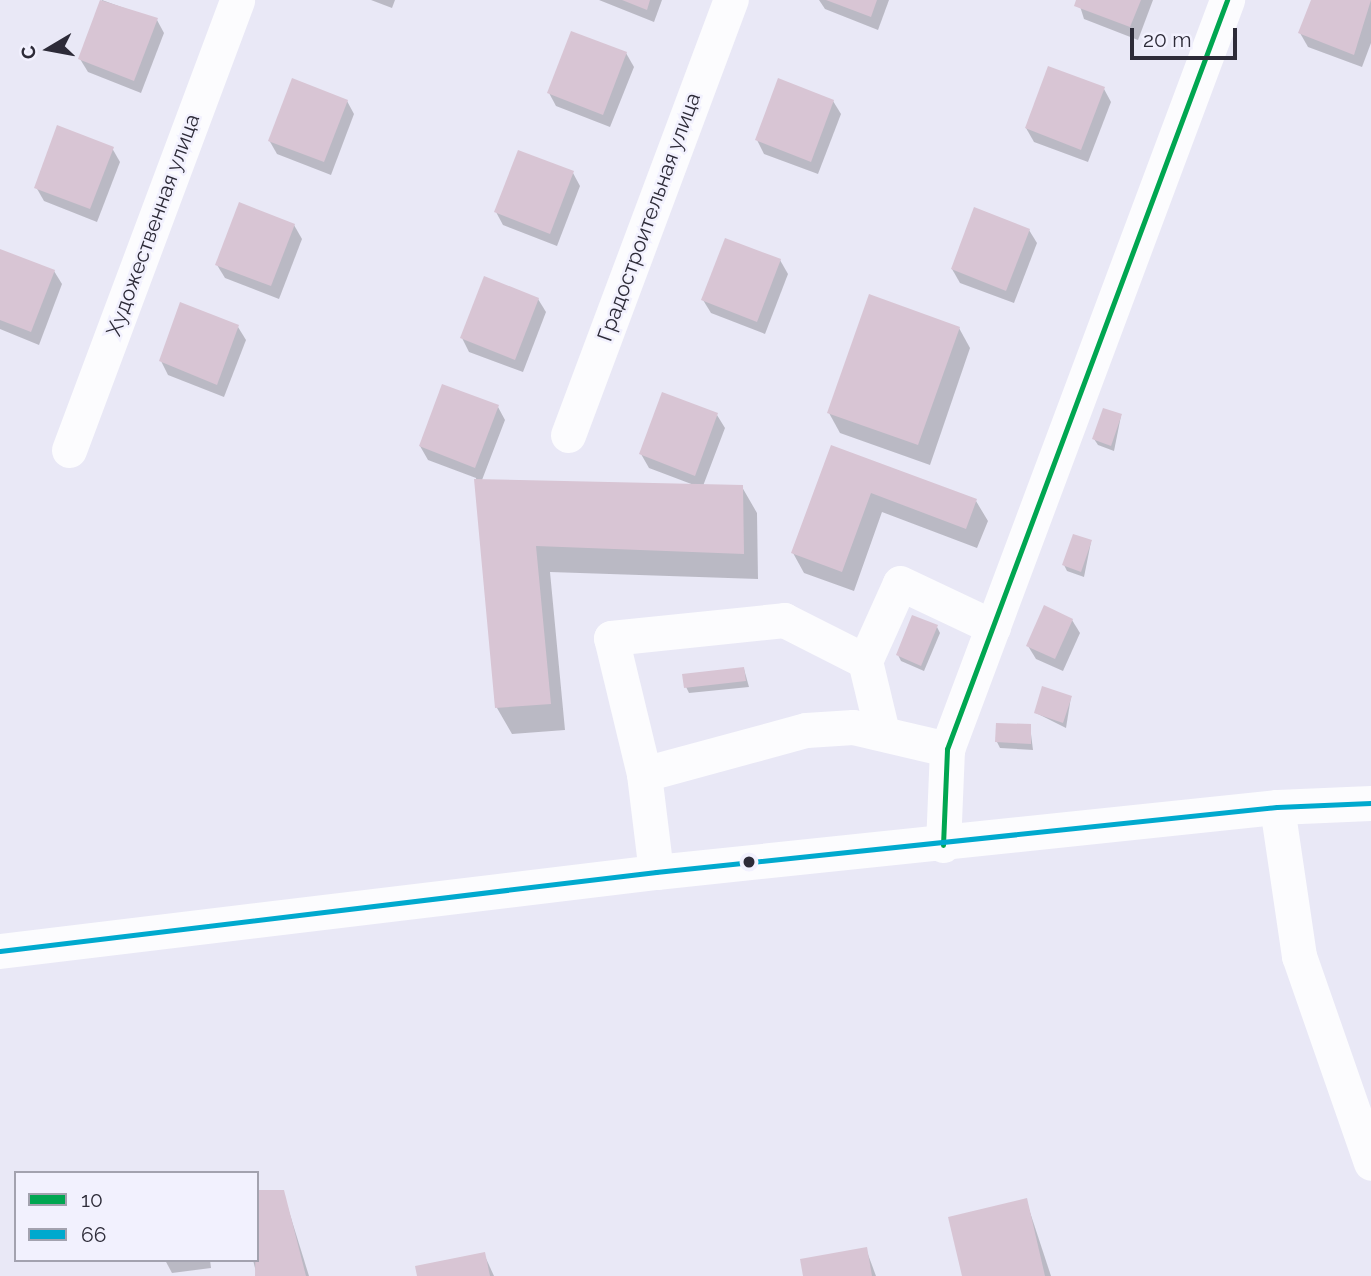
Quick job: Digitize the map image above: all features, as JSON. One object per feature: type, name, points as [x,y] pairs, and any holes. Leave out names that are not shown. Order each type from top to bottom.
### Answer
[{"type":"street","name":"Художественная улица","points":[[69,450],[237,0]]},
{"type":"street","name":"Градостроительная улица","points":[[568,435],[730,0]]},
{"type":"street","points":[[943,845],[947,749],[1227,0]]},
{"type":"street","points":[[882,732],[865,661],[900,583],[992,627]]},
{"type":"street","points":[[656,872],[645,774],[611,638],[784,620],[865,661]]},
{"type":"street","points":[[645,774],[806,730],[882,732],[947,749]]},
{"type":"street","points":[[0,951],[656,872],[943,845],[1278,807],[1371,803]]},
{"type":"street","points":[[1278,807],[1299,956],[1371,1163]]},
{"type":"building","points":[[100,0],[158,18],[134,81],[78,59]]},
{"type":"building","points":[[622,0],[650,0],[647,10]]},
{"type":"building","points":[[826,0],[877,0],[871,17]]},
{"type":"building","points":[[1076,0],[1141,0],[1130,27],[1074,6]]},
{"type":"building","points":[[1311,0],[1371,0],[1354,55],[1298,33]]},
{"type":"building","points":[[571,31],[627,52],[603,115],[547,93]]},
{"type":"building","points":[[1048,66],[1105,87],[1081,150],[1025,128]]},
{"type":"building","points":[[292,78],[348,100],[324,162],[268,141]]},
{"type":"building","points":[[778,78],[834,100],[811,162],[755,140]]},
{"type":"building","points":[[57,125],[114,147],[90,209],[34,188]]},
{"type":"building","points":[[518,150],[574,171],[550,234],[494,212]]},
{"type":"building","points":[[239,202],[295,224],[271,286],[215,265]]},
{"type":"building","points":[[974,207],[1030,229],[1006,291],[951,269]]},
{"type":"building","points":[[725,238],[781,259],[757,322],[701,300]]},
{"type":"building","points":[[0,249],[55,270],[31,332],[0,320]]},
{"type":"building","points":[[484,276],[539,298],[515,360],[460,338]]},
{"type":"building","points":[[869,294],[960,327],[918,445],[827,413]]},
{"type":"building","points":[[180,302],[239,325],[217,385],[159,361]]},
{"type":"building","points":[[442,384],[499,405],[475,468],[419,446]]},
{"type":"building","points":[[662,392],[718,413],[695,476],[639,454]]},
{"type":"building","points":[[1103,408],[1122,414],[1111,446],[1092,439]]},
{"type":"building","points":[[831,445],[977,499],[966,529],[871,493],[842,572],[791,553]]},
{"type":"building","points":[[474,479],[743,485],[744,554],[536,546],[551,704],[495,708]]},
{"type":"building","points":[[1073,534],[1092,540],[1081,572],[1062,565]]},
{"type":"building","points":[[1044,605],[1073,619],[1055,659],[1026,646]]},
{"type":"building","points":[[912,615],[938,625],[921,666],[896,655]]},
{"type":"building","points":[[744,667],[746,681],[684,688],[682,674]]},
{"type":"building","points":[[1042,686],[1072,696],[1063,723],[1034,713]]},
{"type":"building","points":[[996,723],[1031,724],[1031,744],[995,742]]},
{"type":"building","points":[[259,1190],[284,1190],[306,1276],[255,1276],[255,1262],[259,1262]]},
{"type":"building","points":[[1027,1198],[1045,1276],[962,1276],[948,1217]]},
{"type":"building","points":[[867,1247],[872,1276],[803,1276],[800,1259]]},
{"type":"building","points":[[485,1252],[490,1276],[417,1276],[415,1266]]},
{"type":"transit line","name":"10","points":[[943,845],[947,749],[1227,0]]},
{"type":"transit line","name":"66","points":[[0,951],[656,872],[1277,807],[1371,803]]}]
